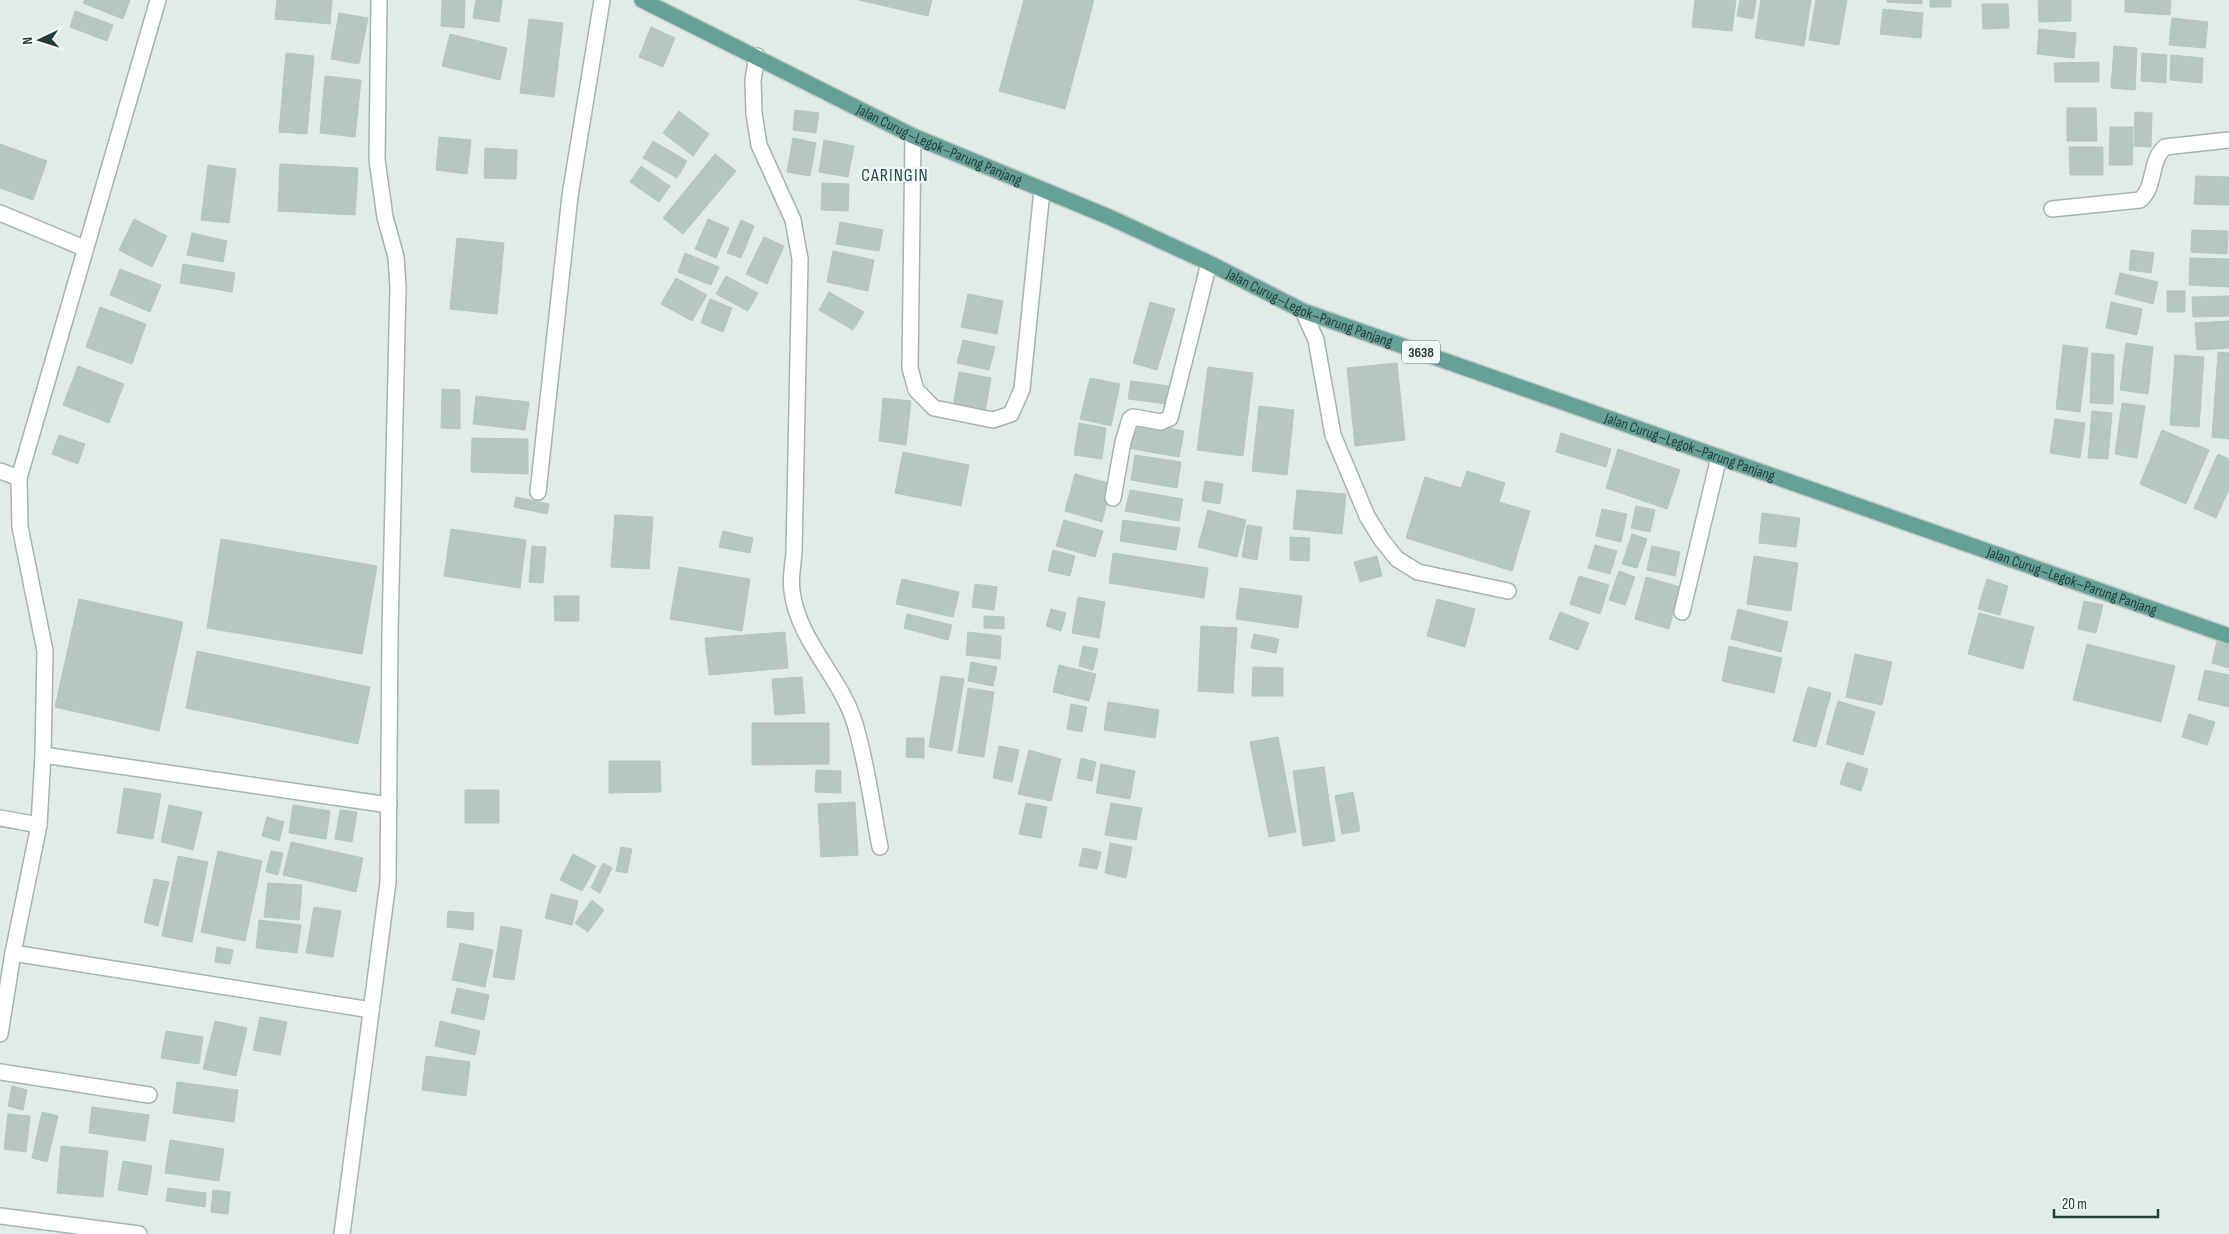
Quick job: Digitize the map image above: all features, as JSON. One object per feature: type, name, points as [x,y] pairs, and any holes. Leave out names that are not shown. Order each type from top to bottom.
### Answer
[{"type":"main road","name":"Jalan Curug–Legok–Parung Panjang","points":[[642,0],[758,56],[914,136],[1109,217],[1209,263],[1303,311],[2229,636]]},
{"type":"street","points":[[0,1034],[13,953],[39,826],[43,755],[45,652],[20,528],[19,478],[84,248],[158,0]]},
{"type":"street","points":[[342,1234],[388,882],[390,631],[398,286],[396,257],[385,217],[377,160],[379,0]]},
{"type":"street","points":[[538,492],[570,196],[602,0]]},
{"type":"street","points":[[758,56],[753,80],[759,145],[793,220],[800,259],[794,553],[791,590],[796,608],[811,643],[844,699],[855,723],[880,847]]},
{"type":"street","points":[[914,136],[910,368],[916,390],[934,408],[993,420],[1011,414],[1018,403],[1022,389],[1042,190]]},
{"type":"street","points":[[2052,210],[2140,200],[2146,195],[2158,154],[2165,147],[2229,140]]},
{"type":"street","points":[[0,213],[84,248]]},
{"type":"street","points":[[1114,498],[1123,442],[1130,419],[1133,417],[1161,422],[1170,418],[1209,263]]},
{"type":"street","points":[[1303,311],[1316,340],[1333,434],[1367,516],[1381,539],[1397,559],[1418,572],[1508,591]]},
{"type":"street","points":[[1682,612],[1719,457]]},
{"type":"street","points":[[0,471],[19,478]]},
{"type":"street","points":[[43,755],[389,805]]},
{"type":"street","points":[[0,818],[39,826]]},
{"type":"street","points":[[13,953],[371,1010]]},
{"type":"street","points":[[0,1072],[149,1095]]},
{"type":"street","points":[[0,1216],[139,1234]]},
{"type":"building","points":[[85,0],[130,0],[123,19],[83,3]]},
{"type":"building","points":[[277,0],[332,0],[330,24],[275,19]]},
{"type":"building","points":[[442,0],[465,0],[464,28],[441,26]]},
{"type":"building","points":[[476,0],[502,0],[499,22],[473,18]]},
{"type":"building","points":[[859,0],[932,0],[928,16]]},
{"type":"building","points":[[1024,0],[1094,0],[1065,109],[999,91]]},
{"type":"building","points":[[1695,0],[1736,0],[1732,31],[1692,27]]},
{"type":"building","points":[[1740,0],[1756,0],[1753,19],[1737,16]]},
{"type":"building","points":[[1761,0],[1811,0],[1804,46],[1755,38]]},
{"type":"building","points":[[1816,0],[1847,0],[1839,45],[1809,40]]},
{"type":"building","points":[[1887,0],[1922,0],[1922,4],[1887,2]]},
{"type":"building","points":[[1930,0],[1951,0],[1951,7],[1930,7]]},
{"type":"building","points":[[2038,0],[2071,0],[2071,21],[2039,22]]},
{"type":"building","points":[[2125,0],[2171,0],[2170,15],[2125,12]]},
{"type":"building","points":[[1982,4],[2008,4],[2009,28],[1983,29]]},
{"type":"building","points":[[1883,9],[1923,13],[1921,38],[1880,34]]},
{"type":"building","points":[[75,11],[113,25],[107,41],[70,27]]},
{"type":"building","points":[[339,13],[368,18],[359,64],[331,59]]},
{"type":"building","points":[[2172,18],[2208,22],[2205,48],[2169,45]]},
{"type":"building","points":[[529,19],[563,23],[554,97],[520,93]]},
{"type":"building","points":[[651,27],[675,38],[663,67],[639,57]]},
{"type":"building","points":[[2039,29],[2076,33],[2074,58],[2037,54]]},
{"type":"building","points":[[450,34],[507,48],[500,80],[442,66]]},
{"type":"building","points":[[2114,46],[2137,48],[2135,90],[2111,88]]},
{"type":"building","points":[[286,53],[314,56],[307,134],[279,132]]},
{"type":"building","points":[[2142,53],[2167,55],[2166,83],[2141,81]]},
{"type":"building","points":[[2171,55],[2203,58],[2202,83],[2170,80]]},
{"type":"building","points":[[2099,62],[2099,82],[2055,82],[2054,63]]},
{"type":"building","points":[[325,76],[361,80],[355,137],[320,133]]},
{"type":"building","points":[[2067,108],[2096,108],[2097,141],[2067,141]]},
{"type":"building","points":[[795,110],[819,113],[816,133],[793,130]]},
{"type":"building","points":[[679,111],[709,134],[693,156],[663,133]]},
{"type":"building","points":[[2135,112],[2152,113],[2151,147],[2134,146]]},
{"type":"building","points":[[2110,127],[2133,127],[2132,165],[2109,165]]},
{"type":"building","points":[[439,137],[471,140],[467,174],[436,170]]},
{"type":"building","points":[[793,138],[816,143],[810,176],[787,172]]},
{"type":"building","points":[[824,140],[854,146],[848,177],[819,172]]},
{"type":"building","points":[[653,141],[687,161],[677,178],[643,158]]},
{"type":"building","points":[[0,144],[47,161],[33,200],[0,188]]},
{"type":"building","points":[[2069,147],[2103,147],[2103,175],[2070,175]]},
{"type":"building","points":[[485,148],[517,150],[516,179],[484,178]]},
{"type":"building","points":[[715,154],[736,171],[683,234],[663,218]]},
{"type":"building","points":[[280,164],[358,168],[355,215],[278,211]]},
{"type":"building","points":[[208,165],[236,169],[229,223],[201,220]]},
{"type":"building","points":[[641,166],[670,186],[659,202],[630,182]]},
{"type":"building","points":[[2196,176],[2229,177],[2229,205],[2194,204]]},
{"type":"building","points":[[822,183],[849,184],[848,211],[821,210]]},
{"type":"building","points":[[134,219],[167,236],[152,267],[119,250]]},
{"type":"building","points":[[708,219],[729,228],[716,258],[695,249]]},
{"type":"building","points":[[741,220],[754,226],[741,258],[727,253]]},
{"type":"building","points":[[840,222],[883,230],[879,251],[836,244]]},
{"type":"building","points":[[2192,230],[2228,231],[2227,254],[2191,252]]},
{"type":"building","points":[[192,233],[227,241],[223,262],[187,255]]},
{"type":"building","points":[[764,237],[784,246],[767,284],[746,274]]},
{"type":"building","points":[[457,238],[504,243],[497,314],[450,309]]},
{"type":"building","points":[[2131,250],[2154,253],[2151,273],[2129,270]]},
{"type":"building","points":[[833,251],[874,260],[868,291],[827,282]]},
{"type":"building","points":[[685,253],[719,267],[711,285],[678,272]]},
{"type":"building","points":[[2190,258],[2229,259],[2229,287],[2189,285]]},
{"type":"building","points":[[183,264],[235,273],[232,292],[180,283]]},
{"type":"building","points":[[120,269],[161,285],[150,312],[110,295]]},
{"type":"building","points":[[2120,273],[2158,282],[2153,304],[2115,294]]},
{"type":"building","points":[[726,276],[758,293],[748,311],[716,294]]},
{"type":"building","points":[[676,278],[707,295],[692,321],[661,304]]},
{"type":"building","points":[[2167,291],[2185,291],[2185,312],[2167,312]]},
{"type":"building","points":[[829,292],[864,312],[853,330],[819,310]]},
{"type":"building","points":[[968,294],[1003,301],[997,334],[961,327]]},
{"type":"building","points":[[2229,296],[2229,316],[2193,317],[2192,297]]},
{"type":"building","points":[[710,299],[732,308],[723,332],[701,323]]},
{"type":"building","points":[[1150,302],[1175,309],[1157,370],[1133,363]]},
{"type":"building","points":[[2111,302],[2142,309],[2137,335],[2106,328]]},
{"type":"building","points":[[100,307],[146,324],[132,364],[86,347]]},
{"type":"building","points":[[2229,321],[2229,348],[2197,350],[2195,323]]},
{"type":"building","points":[[963,340],[995,347],[989,370],[957,363]]},
{"type":"building","points":[[2126,343],[2153,347],[2148,394],[2120,390]]},
{"type":"building","points":[[2063,345],[2088,348],[2080,412],[2056,409]]},
{"type":"building","points":[[2218,352],[2229,353],[2229,439],[2212,437]]},
{"type":"building","points":[[2092,353],[2114,355],[2113,404],[2090,403]]},
{"type":"building","points":[[2175,355],[2204,357],[2199,427],[2170,425]]},
{"type":"building","points":[[1397,363],[1405,440],[1355,446],[1347,368]]},
{"type":"building","points":[[78,366],[124,384],[109,423],[63,405]]},
{"type":"building","points":[[1208,367],[1253,373],[1243,456],[1197,450]]},
{"type":"building","points":[[959,372],[991,378],[985,412],[953,406]]},
{"type":"building","points":[[1090,378],[1120,384],[1111,426],[1080,419]]},
{"type":"building","points":[[1131,381],[1170,386],[1167,404],[1128,399]]},
{"type":"building","points":[[442,389],[460,390],[460,429],[441,428]]},
{"type":"building","points":[[476,396],[529,402],[525,430],[473,424]]},
{"type":"building","points":[[883,398],[911,401],[906,445],[879,441]]},
{"type":"building","points":[[2122,403],[2145,406],[2137,458],[2115,454]]},
{"type":"building","points":[[1259,406],[1294,410],[1287,475],[1252,471]]},
{"type":"building","points":[[2092,411],[2112,413],[2108,459],[2088,458]]},
{"type":"building","points":[[2055,419],[2085,423],[2080,458],[2050,453]]},
{"type":"building","points":[[1132,421],[1184,431],[1179,457],[1127,448]]},
{"type":"building","points":[[1079,423],[1106,428],[1102,459],[1074,455]]},
{"type":"building","points":[[2162,430],[2209,450],[2186,504],[2140,484]]},
{"type":"building","points":[[1561,433],[1611,449],[1606,467],[1556,452]]},
{"type":"building","points":[[59,435],[85,444],[78,464],[52,454]]},
{"type":"building","points":[[472,438],[528,439],[528,474],[471,472]]},
{"type":"building","points":[[1618,449],[1680,470],[1667,509],[1606,488]]},
{"type":"building","points":[[903,452],[969,465],[961,506],[895,493]]},
{"type":"building","points":[[2218,454],[2229,459],[2229,489],[2216,518],[2194,508]]},
{"type":"building","points":[[1135,455],[1181,462],[1177,488],[1131,480]]},
{"type":"building","points":[[1467,471],[1505,483],[1499,502],[1530,511],[1512,571],[1406,538],[1425,477],[1461,488]]},
{"type":"building","points":[[1075,474],[1112,484],[1102,522],[1065,511]]},
{"type":"building","points":[[1205,481],[1223,484],[1220,504],[1202,501]]},
{"type":"building","points":[[1130,490],[1183,499],[1179,521],[1125,511]]},
{"type":"building","points":[[1297,490],[1346,494],[1342,534],[1293,529]]},
{"type":"building","points":[[516,497],[549,504],[547,514],[514,507]]},
{"type":"building","points":[[1636,506],[1655,510],[1650,532],[1631,528]]},
{"type":"building","points":[[1602,509],[1627,514],[1621,542],[1596,536]]},
{"type":"building","points":[[1208,510],[1246,520],[1237,557],[1198,547]]},
{"type":"building","points":[[1762,513],[1800,518],[1796,547],[1759,543]]},
{"type":"building","points":[[615,515],[653,517],[649,569],[611,567]]},
{"type":"building","points":[[1064,520],[1103,531],[1095,557],[1056,546]]},
{"type":"building","points":[[1123,520],[1180,528],[1176,550],[1120,541]]},
{"type":"building","points":[[1247,525],[1262,527],[1257,560],[1242,557]]},
{"type":"building","points":[[451,529],[526,540],[520,588],[444,576]]},
{"type":"building","points":[[723,531],[753,538],[750,553],[719,547]]},
{"type":"building","points":[[1632,534],[1647,539],[1637,568],[1622,564]]},
{"type":"building","points":[[1290,537],[1310,538],[1309,561],[1290,560]]},
{"type":"building","points":[[221,539],[377,566],[362,654],[207,628]]},
{"type":"building","points":[[1595,545],[1617,551],[1610,574],[1588,568]]},
{"type":"building","points":[[532,546],[546,547],[543,583],[529,582]]},
{"type":"building","points":[[1652,546],[1680,552],[1675,576],[1647,570]]},
{"type":"building","points":[[1053,550],[1075,556],[1070,576],[1048,571]]},
{"type":"building","points":[[1113,553],[1208,568],[1204,598],[1109,583]]},
{"type":"building","points":[[1377,556],[1382,576],[1360,582],[1354,562]]},
{"type":"building","points":[[1754,556],[1798,563],[1791,611],[1747,604]]},
{"type":"building","points":[[679,567],[750,579],[742,631],[670,619]]},
{"type":"building","points":[[1619,571],[1635,577],[1625,605],[1609,600]]},
{"type":"building","points":[[1579,576],[1609,585],[1600,614],[1570,604]]},
{"type":"building","points":[[1646,577],[1680,587],[1669,629],[1635,619]]},
{"type":"building","points":[[902,579],[959,592],[953,617],[896,604]]},
{"type":"building","points":[[1987,579],[2008,586],[2000,615],[1978,609]]},
{"type":"building","points":[[975,584],[997,587],[994,610],[972,607]]},
{"type":"building","points":[[1240,588],[1302,596],[1298,628],[1236,619]]},
{"type":"building","points":[[554,596],[579,596],[579,621],[555,621]]},
{"type":"building","points":[[1078,597],[1105,602],[1099,638],[1072,633]]},
{"type":"building","points":[[79,599],[183,622],[159,731],[55,707]]},
{"type":"building","points":[[1437,599],[1475,609],[1465,647],[1427,636]]},
{"type":"building","points":[[2084,601],[2103,605],[2096,633],[2078,629]]},
{"type":"building","points":[[1051,609],[1066,613],[1061,631],[1046,626]]},
{"type":"building","points":[[1738,609],[1788,622],[1781,652],[1731,639]]},
{"type":"building","points":[[1560,612],[1589,623],[1578,650],[1549,639]]},
{"type":"building","points":[[1979,613],[2034,627],[2023,669],[1968,654]]},
{"type":"building","points":[[907,614],[952,625],[948,640],[904,628]]},
{"type":"building","points":[[984,616],[1004,617],[1004,629],[984,628]]},
{"type":"building","points":[[1201,626],[1237,628],[1233,693],[1198,691]]},
{"type":"building","points":[[785,632],[788,668],[709,675],[705,638]]},
{"type":"building","points":[[968,632],[1001,636],[1000,659],[966,655]]},
{"type":"building","points":[[1254,634],[1279,639],[1276,653],[1251,648]]},
{"type":"building","points":[[2217,641],[2229,644],[2229,668],[2212,663]]},
{"type":"building","points":[[2087,644],[2175,666],[2161,722],[2073,700]]},
{"type":"building","points":[[1083,646],[1098,649],[1093,670],[1079,666]]},
{"type":"building","points":[[1729,646],[1782,658],[1774,693],[1722,681]]},
{"type":"building","points":[[197,651],[370,687],[358,744],[186,708]]},
{"type":"building","points":[[1855,654],[1892,662],[1882,705],[1846,697]]},
{"type":"building","points":[[971,662],[997,667],[993,686],[968,681]]},
{"type":"building","points":[[1059,665],[1096,674],[1089,701],[1053,692]]},
{"type":"building","points":[[1253,667],[1283,668],[1283,696],[1252,696]]},
{"type":"building","points":[[2205,670],[2229,675],[2229,707],[2198,700]]},
{"type":"building","points":[[941,676],[964,679],[952,751],[929,747]]},
{"type":"building","points":[[802,677],[805,713],[775,715],[772,679]]},
{"type":"building","points":[[1808,687],[1831,693],[1816,747],[1793,741]]},
{"type":"building","points":[[968,688],[994,692],[984,757],[958,753]]},
{"type":"building","points":[[1838,701],[1875,712],[1863,755],[1826,744]]},
{"type":"building","points":[[1108,702],[1159,710],[1155,738],[1104,730]]},
{"type":"building","points":[[1071,704],[1087,707],[1082,732],[1067,729]]},
{"type":"building","points":[[2189,714],[2215,722],[2207,745],[2182,737]]},
{"type":"building","points":[[752,723],[829,723],[829,764],[752,765]]},
{"type":"building","points":[[1278,737],[1296,832],[1269,837],[1250,742]]},
{"type":"building","points":[[907,738],[924,738],[924,758],[906,757]]},
{"type":"building","points":[[999,746],[1019,750],[1012,782],[993,778]]},
{"type":"building","points":[[1029,750],[1061,759],[1051,801],[1018,794]]},
{"type":"building","points":[[1081,758],[1096,762],[1092,781],[1077,778]]},
{"type":"building","points":[[609,761],[660,761],[661,792],[609,793]]},
{"type":"building","points":[[1847,762],[1868,769],[1861,791],[1840,784]]},
{"type":"building","points":[[1101,764],[1135,771],[1130,799],[1096,793]]},
{"type":"building","points":[[1324,767],[1335,841],[1303,846],[1293,771]]},
{"type":"building","points":[[816,770],[841,771],[841,793],[815,792]]},
{"type":"building","points":[[124,788],[161,794],[153,839],[117,833]]},
{"type":"building","points":[[465,790],[499,790],[499,823],[465,823]]},
{"type":"building","points":[[1353,792],[1360,831],[1342,834],[1335,796]]},
{"type":"building","points":[[855,802],[858,855],[821,857],[818,804]]},
{"type":"building","points":[[1026,803],[1047,807],[1041,838],[1019,834]]},
{"type":"building","points":[[1111,803],[1142,808],[1136,840],[1105,835]]},
{"type":"building","points":[[169,805],[202,812],[193,850],[161,842]]},
{"type":"building","points":[[293,805],[330,811],[326,839],[289,833]]},
{"type":"building","points":[[340,810],[357,812],[352,842],[335,839]]},
{"type":"building","points":[[267,817],[284,822],[279,841],[262,836]]},
{"type":"building","points":[[291,842],[363,858],[356,892],[283,875]]},
{"type":"building","points":[[1110,843],[1132,847],[1126,878],[1105,873]]},
{"type":"building","points":[[621,847],[632,849],[627,873],[616,871]]},
{"type":"building","points":[[1083,848],[1101,852],[1097,869],[1079,866]]},
{"type":"building","points":[[218,851],[262,861],[245,941],[201,932]]},
{"type":"building","points":[[271,851],[283,853],[278,875],[266,872]]},
{"type":"building","points":[[573,854],[596,866],[582,891],[560,880]]},
{"type":"building","points":[[178,856],[208,862],[192,942],[162,936]]},
{"type":"building","points":[[603,863],[612,868],[600,893],[591,888]]},
{"type":"building","points":[[154,879],[169,882],[158,926],[144,922]]},
{"type":"building","points":[[268,883],[302,885],[299,920],[264,917]]},
{"type":"building","points":[[551,894],[578,901],[572,925],[545,918]]},
{"type":"building","points":[[592,900],[604,910],[588,932],[575,923]]},
{"type":"building","points":[[314,907],[341,911],[333,957],[306,953]]},
{"type":"building","points":[[448,911],[474,913],[473,930],[447,927]]},
{"type":"building","points":[[259,920],[301,925],[297,953],[256,948]]},
{"type":"building","points":[[501,926],[522,930],[514,980],[493,977]]},
{"type":"building","points":[[460,943],[493,950],[485,987],[452,980]]},
{"type":"building","points":[[217,947],[233,950],[230,964],[215,962]]},
{"type":"building","points":[[457,988],[489,995],[484,1020],[451,1013]]},
{"type":"building","points":[[260,1017],[287,1022],[280,1055],[253,1050]]},
{"type":"building","points":[[215,1021],[247,1028],[236,1076],[203,1069]]},
{"type":"building","points":[[440,1021],[480,1031],[475,1055],[435,1046]]},
{"type":"building","points":[[166,1031],[203,1037],[199,1064],[161,1058]]},
{"type":"building","points":[[426,1056],[470,1062],[466,1096],[422,1090]]},
{"type":"building","points":[[177,1082],[238,1090],[234,1122],[173,1113]]},
{"type":"building","points":[[12,1086],[27,1090],[23,1110],[8,1106]]},
{"type":"building","points":[[92,1107],[149,1115],[145,1141],[89,1133]]},
{"type":"building","points":[[42,1112],[58,1116],[47,1162],[32,1158]]},
{"type":"building","points":[[8,1114],[30,1116],[26,1152],[4,1149]]},
{"type":"building","points":[[170,1140],[224,1149],[219,1181],[165,1173]]},
{"type":"building","points":[[61,1146],[108,1151],[103,1197],[57,1193]]},
{"type":"building","points":[[123,1161],[152,1166],[147,1195],[118,1190]]},
{"type":"building","points":[[168,1188],[206,1193],[205,1207],[166,1201]]},
{"type":"building","points":[[213,1190],[230,1192],[228,1214],[211,1212]]},
{"type":"district","name":"CARINGIN","points":[[895,175]]}]
